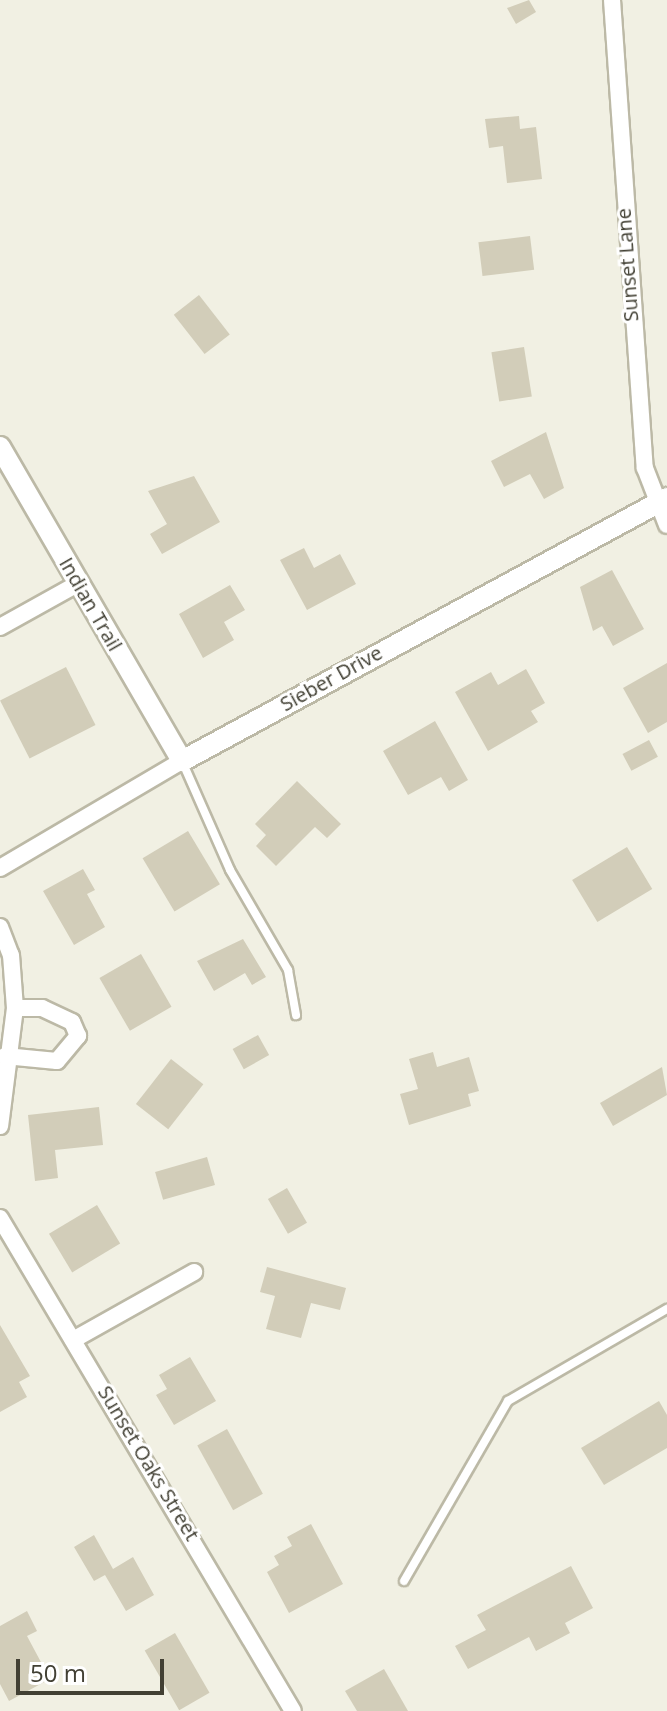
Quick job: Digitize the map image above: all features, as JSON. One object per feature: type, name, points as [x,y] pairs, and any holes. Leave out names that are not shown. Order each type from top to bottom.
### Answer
[{"type":"street","name":"Sunset Lane","points":[[612,0],[627,281],[645,468],[661,500],[667,525]]},
{"type":"street","name":"Indian Trail","points":[[0,447],[182,761]]},
{"type":"street","name":"Sieber Drive","points":[[0,868],[182,761],[661,500]]},
{"type":"street","points":[[0,627],[79,583]]},
{"type":"street","points":[[0,927],[11,955],[15,1008],[5,1056],[0,1126]]},
{"type":"street","points":[[5,1056],[57,1061],[78,1036],[72,1022],[42,1008],[15,1008]]},
{"type":"street","name":"Sunset Oaks Street","points":[[0,1218],[293,1711]]},
{"type":"street","points":[[73,1340],[194,1272]]},
{"type":"lane","points":[[182,761],[230,870],[288,970],[296,1015]]},
{"type":"lane","points":[[404,1581],[508,1401],[667,1309]]},
{"type":"building","points":[[529,0],[536,12],[516,24],[507,8]]},
{"type":"building","points":[[519,116],[520,129],[536,127],[542,179],[507,183],[503,146],[489,148],[485,119]]},
{"type":"building","points":[[530,236],[534,270],[483,276],[478,242]]},
{"type":"building","points":[[199,295],[230,334],[205,354],[174,315]]},
{"type":"building","points":[[524,347],[532,396],[499,402],[491,352]]},
{"type":"building","points":[[546,432],[564,488],[544,499],[530,474],[504,487],[491,461]]},
{"type":"building","points":[[194,476],[220,522],[162,554],[150,534],[167,524],[148,491]]},
{"type":"building","points":[[304,548],[314,568],[340,554],[356,584],[307,610],[280,560]]},
{"type":"building","points":[[612,570],[644,629],[613,646],[602,626],[593,631],[580,587]]},
{"type":"building","points":[[230,585],[245,610],[224,622],[234,640],[203,658],[179,614]]},
{"type":"building","points":[[667,663],[667,722],[648,733],[623,688]]},
{"type":"building","points":[[66,667],[96,725],[30,759],[0,701]]},
{"type":"building","points":[[526,669],[545,703],[531,711],[538,722],[488,751],[455,692],[491,672],[498,685]]},
{"type":"building","points":[[435,721],[468,780],[449,791],[441,777],[408,795],[383,751]]},
{"type":"building","points":[[649,740],[658,757],[631,771],[623,754]]},
{"type":"building","points":[[297,781],[341,824],[327,838],[315,827],[276,866],[256,846],[266,835],[255,824]]},
{"type":"building","points":[[188,831],[220,884],[175,911],[143,858]]},
{"type":"building","points":[[627,847],[652,889],[597,922],[572,880]]},
{"type":"building","points":[[83,869],[95,890],[87,894],[105,927],[74,945],[43,891]]},
{"type":"building","points":[[243,939],[266,977],[252,985],[245,973],[214,991],[197,961]]},
{"type":"building","points":[[141,954],[172,1007],[130,1031],[99,978]]},
{"type":"building","points":[[258,1035],[269,1055],[244,1069],[233,1049]]},
{"type":"building","points":[[433,1052],[437,1067],[469,1057],[479,1091],[468,1094],[471,1106],[409,1125],[400,1094],[418,1089],[409,1059]]},
{"type":"building","points":[[171,1059],[203,1084],[168,1129],[136,1104]]},
{"type":"building","points":[[662,1067],[667,1095],[613,1126],[600,1103]]},
{"type":"building","points":[[99,1107],[103,1145],[55,1150],[58,1178],[35,1181],[28,1115]]},
{"type":"building","points":[[207,1157],[215,1185],[163,1200],[155,1172]]},
{"type":"building","points":[[287,1188],[307,1223],[288,1234],[268,1199]]},
{"type":"building","points":[[97,1205],[120,1244],[72,1272],[49,1234]]},
{"type":"building","points":[[267,1267],[346,1288],[340,1310],[311,1303],[301,1338],[266,1329],[275,1296],[260,1292]]},
{"type":"building","points":[[0,1325],[30,1376],[19,1382],[27,1397],[0,1412]]},
{"type":"building","points":[[190,1357],[216,1401],[174,1425],[156,1395],[167,1389],[159,1375]]},
{"type":"building","points":[[659,1401],[667,1415],[667,1448],[604,1485],[581,1448]]},
{"type":"building","points":[[227,1429],[263,1494],[233,1510],[197,1445]]},
{"type":"building","points":[[311,1524],[343,1584],[289,1613],[267,1572],[279,1565],[274,1556],[292,1546],[287,1537]]},
{"type":"building","points":[[94,1535],[113,1569],[133,1557],[154,1595],[126,1611],[105,1575],[94,1581],[74,1547]]},
{"type":"building","points":[[571,1566],[593,1608],[565,1623],[570,1633],[536,1651],[529,1637],[468,1669],[455,1646],[486,1630],[477,1615]]},
{"type":"building","points":[[27,1611],[37,1631],[27,1636],[50,1679],[9,1701],[0,1684],[0,1626]]},
{"type":"building","points":[[175,1633],[210,1693],[179,1710],[145,1650]]},
{"type":"building","points":[[384,1669],[408,1711],[357,1711],[345,1691]]}]
